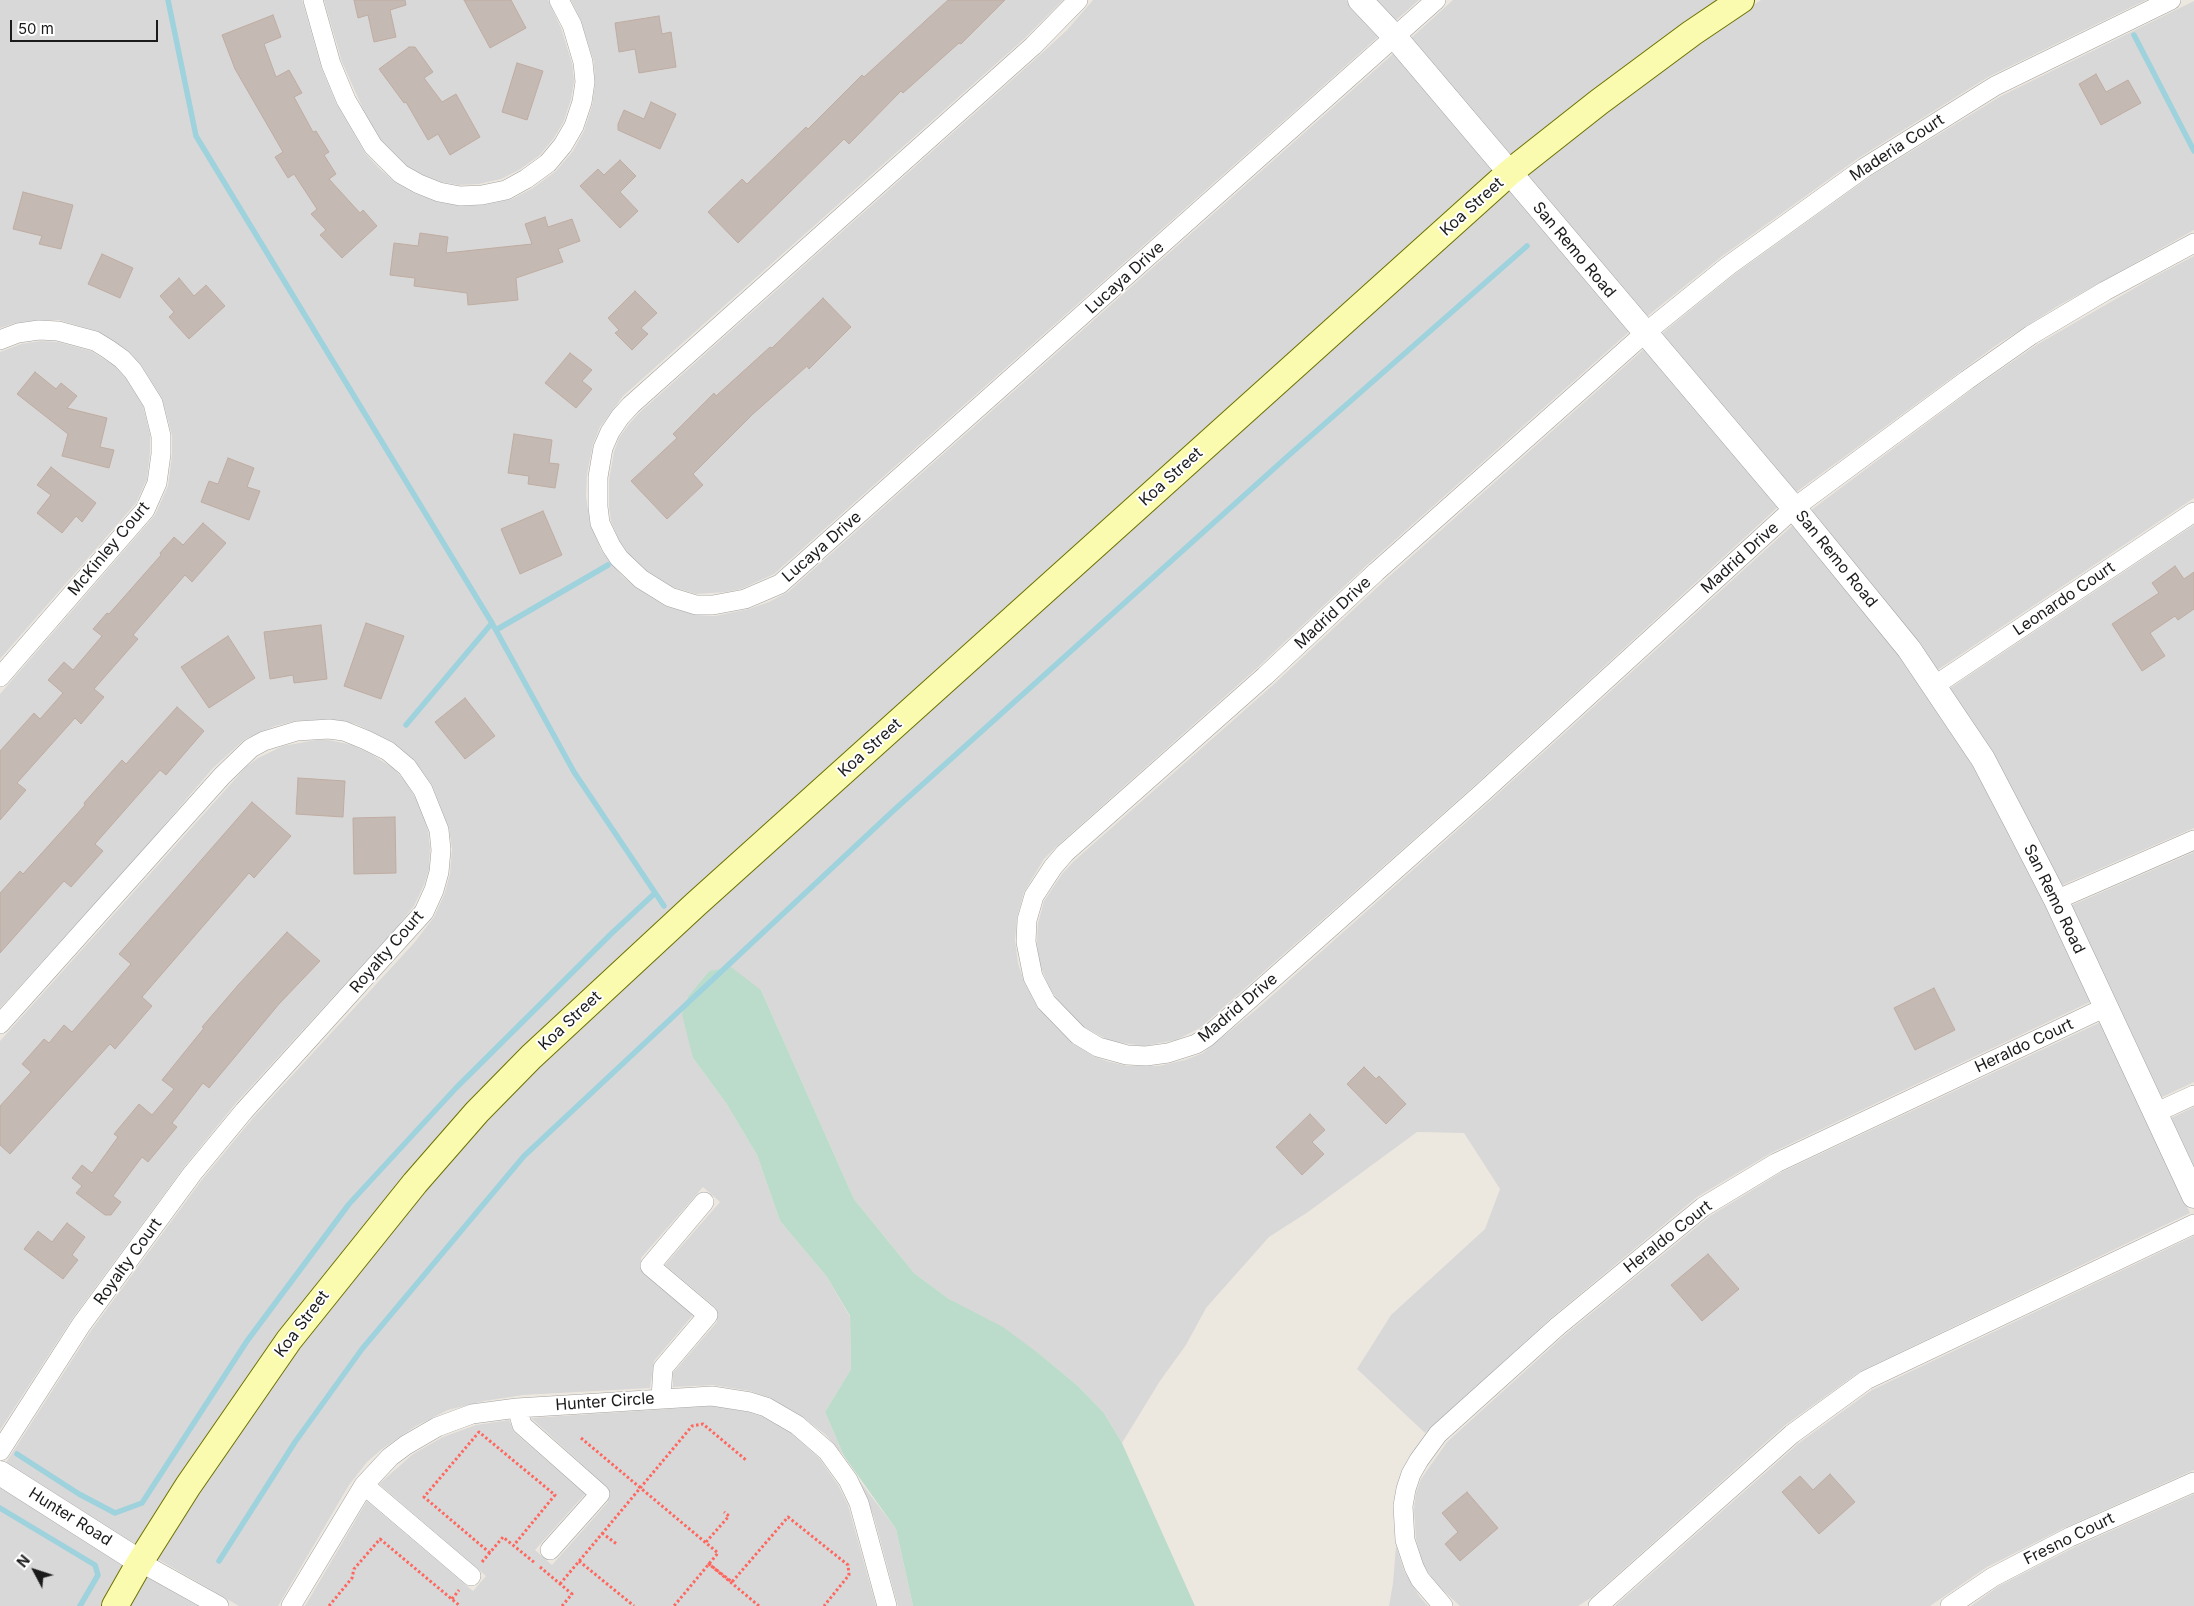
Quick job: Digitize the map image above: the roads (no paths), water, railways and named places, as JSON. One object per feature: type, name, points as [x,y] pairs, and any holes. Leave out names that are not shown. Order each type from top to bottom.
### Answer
[{"type":"main road","name":"Koa Street","points":[[115,1606],[140,1562],[240,1408],[301,1324],[415,1183],[478,1112],[518,1071],[594,997],[1509,173],[1599,102],[1692,33],[1741,0]]},
{"type":"street","points":[[313,0],[332,64],[346,100],[373,146],[401,174],[439,192],[460,196],[482,195],[506,190],[526,179],[548,163],[563,145],[574,126],[582,102],[583,62],[572,25],[559,0]]},
{"type":"street","name":"Lucaya Drive","points":[[1078,0],[1033,46],[631,405],[620,418],[610,432],[603,448],[598,478],[598,507],[600,523],[611,546],[619,558],[640,579],[670,597],[704,605],[729,603],[745,599],[780,584],[1436,0]]},
{"type":"street","name":"San Remo Road","points":[[1360,0],[1395,38],[1794,508],[1909,649],[1983,759],[2056,900],[2194,1196]]},
{"type":"street","name":"Maderia Court","points":[[1645,333],[1728,266],[1864,168],[1995,86],[2171,0]]},
{"type":"street","points":[[1794,508],[2031,335],[2096,296],[2194,242]]},
{"type":"street","name":"McKinley Court","points":[[0,340],[18,333],[39,330],[58,331],[95,341],[108,349],[122,359],[133,371],[153,403],[161,436],[161,454],[157,483],[145,510],[0,677]]},
{"type":"street","name":"Madrid Drive","points":[[1645,333],[1376,572],[1266,676],[1065,853],[1053,867],[1034,896],[1028,920],[1026,942],[1033,977],[1040,992],[1054,1012],[1069,1028],[1088,1042],[1108,1051],[1146,1056],[1168,1054],[1196,1044],[1482,793],[1794,508]]},
{"type":"street","name":"Leonardo Court","points":[[1934,686],[2194,512]]},
{"type":"street","name":"Royalty Court","points":[[0,1024],[222,776],[238,759],[257,745],[278,736],[297,731],[329,729],[344,731],[388,752],[407,767],[424,790],[439,830],[441,850],[439,872],[434,890],[424,912],[244,1111],[192,1174],[81,1326],[0,1451]]},
{"type":"street","points":[[2056,900],[2194,840]]},
{"type":"street","name":"Heraldo Court","points":[[1443,1606],[1420,1579],[1414,1567],[1405,1540],[1403,1506],[1411,1474],[1438,1434],[1558,1326],[1703,1207],[1776,1163],[2106,1007]]},
{"type":"street","points":[[2155,1113],[2194,1095]]},
{"type":"street","points":[[661,1398],[663,1368],[708,1315],[650,1266],[704,1202]]},
{"type":"street","points":[[1598,1606],[1792,1434],[1866,1380],[2194,1224]]},
{"type":"street","name":"Hunter Circle","points":[[291,1606],[364,1484],[390,1457],[406,1445],[437,1427],[472,1414],[517,1408],[712,1396],[750,1402],[782,1416],[819,1443],[838,1465],[856,1497],[887,1606]]},
{"type":"street","points":[[517,1408],[522,1425],[600,1494],[550,1550]]},
{"type":"street","name":"Hunter Road","points":[[0,1473],[140,1562]]},
{"type":"street","name":"Fresno Court","points":[[1950,1606],[1993,1577],[2070,1537],[2194,1482]]},
{"type":"street","points":[[364,1484],[471,1576]]},
{"type":"street","points":[[140,1562],[219,1606]]},
{"type":"waterway","points":[[168,0],[196,136],[492,623],[574,772],[664,906]]},
{"type":"waterway","points":[[2134,35],[2194,151]]},
{"type":"waterway","points":[[219,1561],[295,1442],[362,1349],[524,1156],[893,811],[1288,456],[1527,246]]},
{"type":"waterway","points":[[496,630],[608,565]]},
{"type":"waterway","points":[[406,725],[492,623]]},
{"type":"waterway","points":[[17,1454],[79,1494],[115,1513],[142,1503],[247,1341],[349,1204],[456,1088],[612,933],[654,894]]},
{"type":"waterway","points":[[0,1508],[95,1565],[98,1575],[80,1606]]}]
